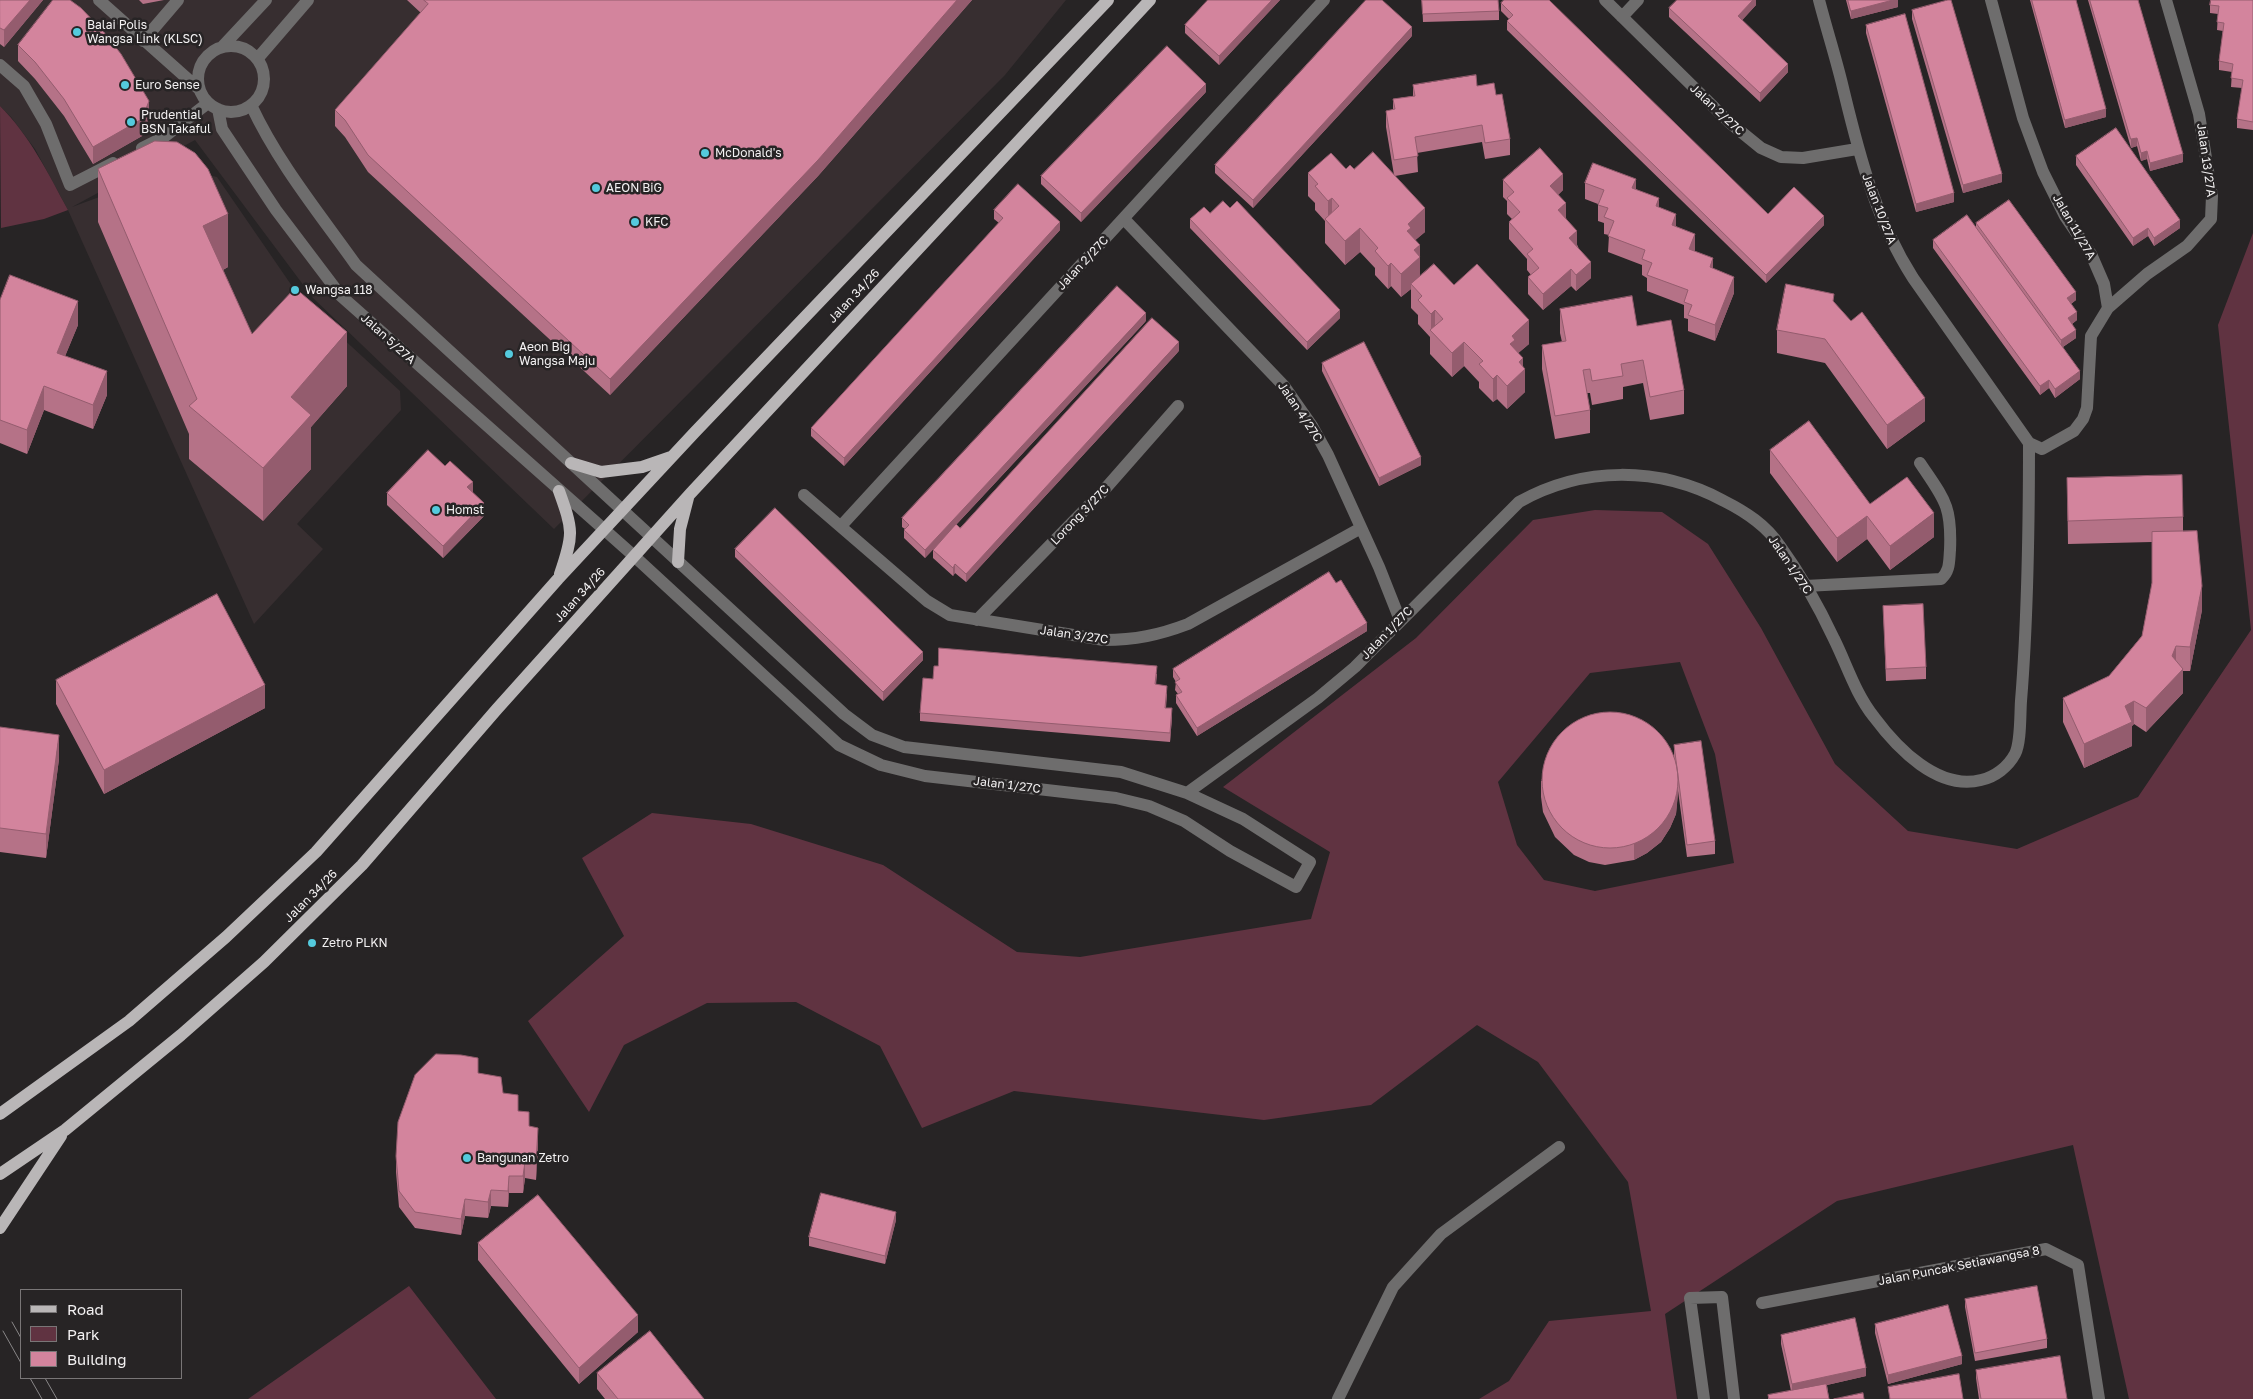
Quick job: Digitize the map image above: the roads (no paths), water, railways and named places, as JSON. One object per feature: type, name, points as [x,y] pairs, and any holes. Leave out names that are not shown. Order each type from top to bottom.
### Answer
[{"type":"main road","name":"Jalan 34/26","points":[[0,1114],[129,1021],[226,937],[316,852],[558,579],[1108,0]]},
{"type":"main road","name":"Jalan 34/26","points":[[0,1174],[65,1130],[181,1035],[264,962],[362,865],[690,494],[1150,0]]},
{"type":"main road","points":[[571,463],[602,472],[642,467],[673,457]]},
{"type":"main road","points":[[558,579],[570,545],[571,524],[559,490]]},
{"type":"main road","points":[[678,562],[680,529],[690,494]]},
{"type":"main road","points":[[0,1228],[65,1130]]},
{"type":"street","points":[[99,0],[199,90],[213,106],[235,112],[251,105],[262,90],[263,70],[258,58],[244,48],[222,47]]},
{"type":"street","points":[[143,41],[178,0]]},
{"type":"street","points":[[199,90],[197,79],[199,68],[204,59],[222,47],[266,0]]},
{"type":"street","points":[[258,58],[308,0]]},
{"type":"street","name":"Jalan 2/27C","points":[[842,526],[1324,0]]},
{"type":"street","name":"Jalan 2/27C","points":[[1605,0],[1729,122],[1761,148],[1781,156],[1803,158],[1858,149]]},
{"type":"street","points":[[1622,17],[1638,0]]},
{"type":"street","name":"Jalan 10/27A","points":[[1819,0],[1872,197],[1897,253],[2029,443]]},
{"type":"street","name":"Jalan 11/27A","points":[[1992,0],[2024,118],[2043,172],[2066,216],[2091,254],[2104,284],[2108,308]]},
{"type":"street","name":"Jalan 13/27A","points":[[2108,308],[2146,274],[2187,246],[2210,219],[2212,196],[2199,114],[2166,0]]},
{"type":"street","points":[[0,65],[24,86],[46,124],[70,185],[164,137],[213,106]]},
{"type":"street","points":[[251,105],[263,130],[295,179],[356,265],[622,511]]},
{"type":"street","name":"Jalan 5/27A","points":[[213,106],[222,128],[276,210],[341,296],[634,556]]},
{"type":"street","name":"Jalan 4/27C","points":[[1124,219],[1284,386],[1312,426],[1361,528],[1400,620]]},
{"type":"street","points":[[2029,443],[2042,448],[2074,431],[2083,418],[2087,408],[2091,336],[2108,308]]},
{"type":"street","name":"Lorong 3/27C","points":[[977,620],[1105,490],[1178,406]]},
{"type":"street","name":"Jalan 1/27C","points":[[1187,793],[1318,698],[1355,667],[1519,502],[1542,489],[1584,478],[1609,475],[1647,475],[1673,480],[1710,493],[1738,508],[1762,525],[1780,545],[1805,586],[1834,639],[1856,690],[1874,717],[1899,745],[1924,766],[1948,779],[1970,783],[1990,778],[2006,767],[2016,752],[2026,602],[2029,443]]},
{"type":"street","points":[[1805,586],[1941,579],[1946,575],[1951,528],[1948,507],[1920,464]]},
{"type":"street","name":"Jalan 3/27C","points":[[804,495],[927,601],[950,615],[1104,640],[1130,640],[1157,635],[1188,624],[1361,528]]},
{"type":"street","name":"Jalan 1/27C","points":[[622,511],[844,714],[872,735],[904,747],[1121,772],[1187,793],[1243,819],[1310,862],[1296,887],[1230,851],[1184,821],[1149,806],[1116,798],[924,776],[881,765],[840,744],[634,556]]},
{"type":"street","points":[[1338,1399],[1392,1287],[1441,1234],[1559,1147]]},
{"type":"street","name":"Jalan Puncak Setiawangsa 8","points":[[1762,1303],[2046,1250],[2078,1265],[2099,1399]]},
{"type":"street","points":[[1704,1399],[1690,1298],[1722,1297],[1734,1399]]},
{"type":"tram line","points":[[12,1322],[20,1336]]},
{"type":"tram line","points":[[3,1331],[20,1361]]},
{"type":"tram line","points":[[31,1379],[42,1399]]},
{"type":"tram line","points":[[46,1379],[57,1399]]},
{"type":"place","name":"Balai Polis Wangsa Link (KLSC)","points":[[77,32]]},
{"type":"place","name":"Euro Sense","points":[[125,85]]},
{"type":"place","name":"Prudential BSN Takaful","points":[[131,122]]},
{"type":"place","name":"McDonald's","points":[[705,153]]},
{"type":"place","name":"AEON BiG","points":[[596,188]]},
{"type":"place","name":"KFC","points":[[635,222]]},
{"type":"place","name":"Wangsa 118","points":[[295,290]]},
{"type":"place","name":"Aeon Big Wangsa Maju","points":[[509,354]]},
{"type":"place","name":"Homst","points":[[436,510]]},
{"type":"place","name":"Zetro PLKN","points":[[312,943]]},
{"type":"place","name":"Bangunan Zetro","points":[[467,1158]]}]
